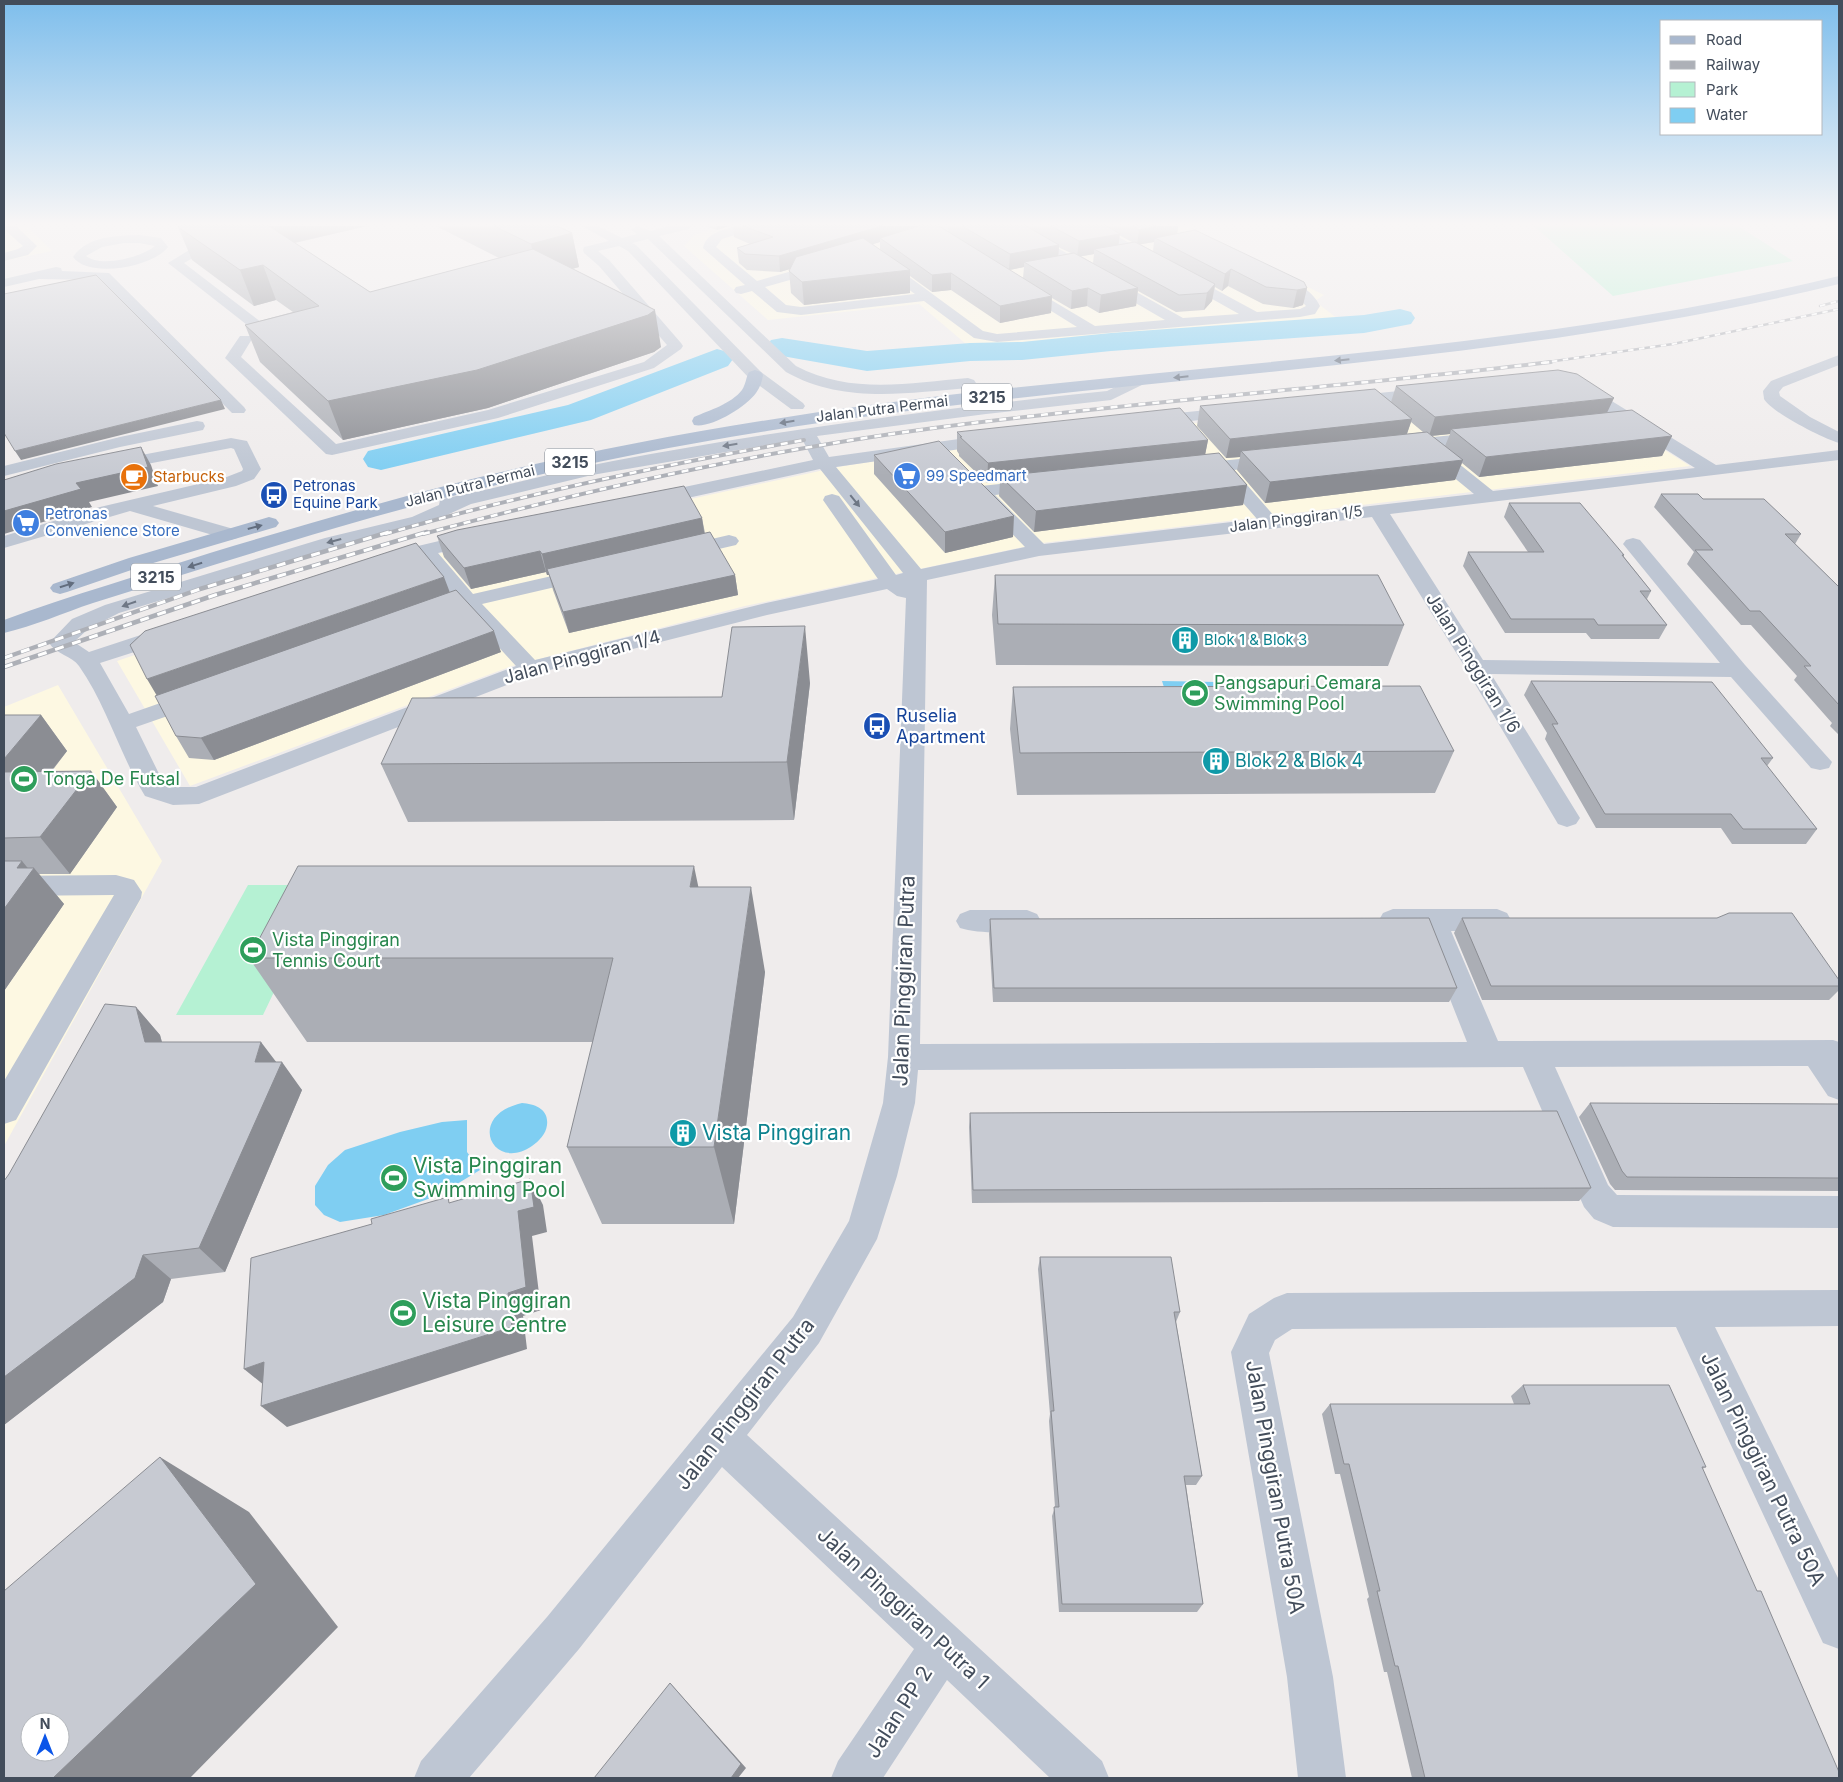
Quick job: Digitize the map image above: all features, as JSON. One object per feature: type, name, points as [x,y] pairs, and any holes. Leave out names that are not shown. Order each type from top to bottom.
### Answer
[{"type":"main road","points":[[1088,372],[1436,340],[1538,328],[1653,309]]},
{"type":"main road","name":"Jalan Putra Permai","points":[[4,627],[50,610],[308,529],[498,479],[596,457],[836,414],[1460,348],[1573,332],[1710,309]]},
{"type":"main road","points":[[700,421],[732,405],[747,394],[755,382],[755,375]]},
{"type":"main road","name":"Jalan Putra Permai","points":[[44,593],[230,534],[516,457],[700,421],[973,382]]},
{"type":"main road","points":[[797,406],[813,412],[836,414]]},
{"type":"street","points":[[137,309],[195,367],[220,437]]},
{"type":"street","points":[[234,309],[255,326],[233,358],[332,450],[492,414],[649,366],[676,346],[644,309]]},
{"type":"street","points":[[691,309],[755,375],[797,406]]},
{"type":"street","points":[[729,309],[791,369],[802,377],[813,381],[843,388],[873,389],[973,382]]},
{"type":"street","points":[[783,309],[790,311],[808,309]]},
{"type":"street","points":[[944,309],[979,335],[997,338],[1300,313],[1311,309]]},
{"type":"street","points":[[1062,309],[1092,330]]},
{"type":"street","points":[[1156,309],[1181,323]]},
{"type":"street","points":[[1241,309],[1255,317]]},
{"type":"street","points":[[1839,360],[1777,384],[1771,391],[1772,398],[1791,413],[1819,430],[1839,438]]},
{"type":"street","points":[[1565,380],[1713,471]]},
{"type":"street","points":[[308,529],[362,521],[464,500],[610,466],[778,437],[983,408],[1111,394],[1138,381]]},
{"type":"street","points":[[1331,402],[1448,391]]},
{"type":"street","points":[[1370,398],[1385,411]]},
{"type":"street","points":[[1131,424],[1255,410]]},
{"type":"street","points":[[1179,418],[1191,432]]},
{"type":"street","points":[[1605,424],[1634,421]]},
{"type":"street","points":[[1407,430],[1488,496]]},
{"type":"street","points":[[807,433],[816,465],[892,582],[916,603]]},
{"type":"street","points":[[1384,448],[1499,435]]},
{"type":"street","points":[[5,469],[120,442],[220,437]]},
{"type":"street","points":[[4,542],[84,517],[131,505],[220,437]]},
{"type":"street","points":[[92,470],[168,475],[220,437]]},
{"type":"street","points":[[778,437],[816,465],[917,577]]},
{"type":"street","points":[[637,503],[816,465],[943,452],[1014,437]]},
{"type":"street","points":[[1209,452],[1270,522]]},
{"type":"street","name":"Jalan Pinggiran 1/5","points":[[917,577],[1039,550],[1839,455]]},
{"type":"street","points":[[1173,471],[1288,458]]},
{"type":"street","points":[[1039,550],[975,484],[1058,483]]},
{"type":"street","points":[[181,630],[88,660],[60,643],[80,624],[112,609],[332,542],[418,521],[464,500]]},
{"type":"street","points":[[131,505],[230,534]]},
{"type":"street","name":"Jalan Pinggiran 1/6","points":[[1377,510],[1568,818]]},
{"type":"street","points":[[368,568],[425,550],[492,535]]},
{"type":"street","points":[[661,556],[729,541]]},
{"type":"street","points":[[1633,544],[1737,670],[1820,762]]},
{"type":"street","points":[[425,550],[468,601],[530,668]]},
{"type":"street","points":[[412,621],[468,601],[603,570]]},
{"type":"street","name":"Jalan Pinggiran 1/4","points":[[88,660],[123,724],[154,790],[173,796],[198,795],[530,668],[766,609],[917,577]]},
{"type":"street","name":"Jalan Pinggiran Putra","points":[[438,1778],[563,1633],[806,1330],[865,1227],[899,1103],[904,1057],[917,577]]},
{"type":"street","points":[[1476,667],[1737,670]]},
{"type":"street","points":[[123,724],[216,691]]},
{"type":"street","points":[[4,886],[116,885],[124,887],[128,892],[4,1110]]},
{"type":"street","points":[[1432,919],[1488,1054]]},
{"type":"street","points":[[1363,920],[1520,920]]},
{"type":"street","points":[[970,921],[1048,921]]},
{"type":"street","points":[[904,1057],[1825,1053],[1839,1086]]},
{"type":"street","points":[[1533,1054],[1596,1196],[1606,1208],[1613,1211],[1839,1212]]},
{"type":"street","name":"Jalan Pinggiran Putra 50A","points":[[1322,1778],[1310,1677],[1250,1352],[1262,1327],[1287,1311],[1839,1308]]},
{"type":"street","name":"Jalan Pinggiran Putra 50A","points":[[1687,1310],[1839,1627]]},
{"type":"street","name":"Jalan Pinggiran Putra 1","points":[[720,1437],[1085,1778]]},
{"type":"street","name":"Jalan PP 2","points":[[855,1778],[943,1645]]},
{"type":"shaded area","points":[[756,309],[870,309],[768,320]]},
{"type":"shaded area","points":[[925,309],[1325,309],[1339,320],[1014,347],[966,344]]},
{"type":"shaded area","points":[[1560,384],[1690,466],[1042,543],[745,606],[512,666],[190,786],[117,661],[424,557],[838,467],[952,449]]},
{"type":"shaded area","points":[[58,685],[162,861],[4,1146],[4,707]]},
{"type":"green space","name":"Vista Pinggiran Tennis Court","points":[[248,885],[325,885],[263,1015],[176,1015]]},
{"type":"water","name":"Pangsapuri Cemara Swimming Pool","points":[[1162,681],[1217,682],[1229,704],[1170,706]]},
{"type":"water","name":"Vista Pinggiran Swimming Pool","points":[[522,1103],[540,1108],[546,1115],[547,1125],[542,1137],[532,1146],[518,1152],[506,1152],[497,1148],[491,1140],[490,1129],[494,1119],[504,1110]]},
{"type":"water","name":"Vista Pinggiran Swimming Pool","points":[[467,1120],[467,1152],[480,1170],[439,1195],[384,1215],[340,1222],[324,1215],[315,1205],[315,1186],[328,1165],[345,1150],[400,1132],[442,1122]]},
{"type":"building","points":[[4,309],[130,309],[221,400],[15,451],[4,433]]},
{"type":"building","points":[[307,309],[655,310],[648,315],[477,370],[328,401],[245,325]]},
{"type":"building","points":[[1558,370],[1577,374],[1614,398],[1435,417],[1396,386]]},
{"type":"building","points":[[1375,389],[1412,419],[1230,439],[1200,406]]},
{"type":"building","points":[[1180,408],[1208,440],[988,463],[957,432]]},
{"type":"building","points":[[1632,410],[1672,436],[1486,457],[1451,429]]},
{"type":"building","points":[[1427,432],[1463,460],[1270,482],[1241,451]]},
{"type":"building","points":[[939,441],[1014,516],[945,532],[874,455]]},
{"type":"building","points":[[141,447],[148,467],[76,483],[81,489],[4,511],[4,480],[56,464]]},
{"type":"building","points":[[1219,453],[1247,485],[1036,511],[1000,476]]},
{"type":"building","points":[[684,486],[702,518],[542,554],[540,551],[464,568],[437,536],[457,530]]},
{"type":"building","points":[[1661,494],[1698,494],[1703,499],[1764,499],[1801,534],[1785,534],[1839,587],[1839,705],[1804,666],[1811,666],[1760,611],[1750,611],[1695,550],[1713,550]]},
{"type":"building","points":[[1509,503],[1580,503],[1624,555],[1622,555],[1651,591],[1640,591],[1667,625],[1598,625],[1594,619],[1511,619],[1468,552],[1544,552]]},
{"type":"building","points":[[710,532],[735,575],[563,612],[547,569]]},
{"type":"building","points":[[416,543],[444,577],[147,679],[130,645],[145,631]]},
{"type":"building","points":[[995,575],[1378,575],[1404,625],[998,624]]},
{"type":"building","points":[[456,590],[494,631],[201,738],[176,736],[155,696]]},
{"type":"building","points":[[805,626],[787,762],[381,764],[412,698],[722,697],[732,627]]},
{"type":"building","points":[[1531,681],[1712,682],[1773,758],[1761,758],[1817,829],[1743,829],[1731,814],[1605,814],[1552,724],[1558,724]]},
{"type":"building","points":[[1420,686],[1454,751],[1020,753],[1013,687]]},
{"type":"building","points":[[4,715],[41,715],[4,759]]},
{"type":"building","points":[[91,771],[40,837],[4,838],[4,772]]},
{"type":"building","points":[[4,861],[22,861],[17,868],[34,868],[4,909]]},
{"type":"building","points":[[298,866],[694,866],[690,887],[751,887],[714,1147],[567,1147],[613,958],[249,958]]},
{"type":"building","points":[[1729,913],[1792,913],[1839,980],[1839,986],[1491,986],[1462,918],[1717,918]]},
{"type":"building","points":[[1429,918],[1457,988],[994,988],[990,919]]},
{"type":"building","points":[[105,1004],[136,1007],[145,1042],[261,1042],[255,1062],[282,1062],[199,1248],[143,1255],[135,1278],[4,1377],[4,1181]]},
{"type":"building","points":[[1590,1103],[1839,1104],[1839,1178],[1627,1177],[1622,1171]]},
{"type":"building","points":[[1557,1111],[1591,1188],[973,1190],[970,1113]]},
{"type":"building","name":"Vista Pinggiran Leisure Centre","points":[[530,1179],[534,1207],[518,1211],[526,1287],[508,1293],[512,1327],[261,1406],[264,1362],[244,1369],[251,1258],[372,1224],[371,1219],[448,1197],[449,1203]]},
{"type":"building","points":[[1040,1257],[1171,1257],[1180,1312],[1174,1312],[1202,1476],[1184,1476],[1203,1604],[1062,1604],[1054,1507],[1059,1507],[1051,1411],[1054,1411]]},
{"type":"building","points":[[1523,1385],[1669,1385],[1706,1467],[1702,1467],[1757,1591],[1761,1591],[1839,1772],[1839,1778],[1425,1778],[1398,1666],[1395,1666],[1377,1591],[1380,1591],[1349,1464],[1344,1464],[1330,1404],[1530,1404]]},
{"type":"building","points":[[160,1457],[256,1584],[70,1762],[70,1712],[20,1712],[20,1762],[70,1762],[53,1778],[4,1778],[4,1591]]},
{"type":"building","points":[[670,1683],[741,1764],[731,1778],[594,1778]]},
{"type":"waterway","points":[[782,347],[867,361],[970,352],[1022,351],[1111,342],[1364,324],[1400,318]]},
{"type":"waterway","points":[[381,459],[579,413],[717,359]]},
{"type":"railway","points":[[1541,363],[1673,344],[1838,309]]},
{"type":"railway","points":[[423,534],[486,517],[677,473],[869,437],[1011,418],[1551,362]]},
{"type":"railway","points":[[385,534],[488,506],[593,481],[804,440]]},
{"type":"railway","points":[[4,658],[200,589],[389,532]]},
{"type":"railway","points":[[4,667],[215,595],[427,532]]},
{"type":"place","name":"99 Speedmart","points":[[907,476]]},
{"type":"place","name":"Starbucks","points":[[134,477]]},
{"type":"place","name":"Petronas Equine Park","points":[[274,495]]},
{"type":"place","name":"Petronas Convenience Store","points":[[26,523]]},
{"type":"place","name":"Blok 1 & Blok 3","points":[[1185,640]]},
{"type":"place","name":"Pangsapuri Cemara Swimming Pool","points":[[1195,693]]},
{"type":"place","name":"Ruselia Apartment","points":[[877,726]]},
{"type":"place","name":"Blok 2 & Blok 4","points":[[1216,761]]},
{"type":"place","name":"Tonga De Futsal","points":[[24,779]]},
{"type":"place","name":"Vista Pinggiran Tennis Court","points":[[253,950]]},
{"type":"place","name":"Vista Pinggiran","points":[[683,1133]]},
{"type":"place","name":"Vista Pinggiran Swimming Pool","points":[[394,1178]]},
{"type":"place","name":"Vista Pinggiran Leisure Centre","points":[[403,1313]]}]
